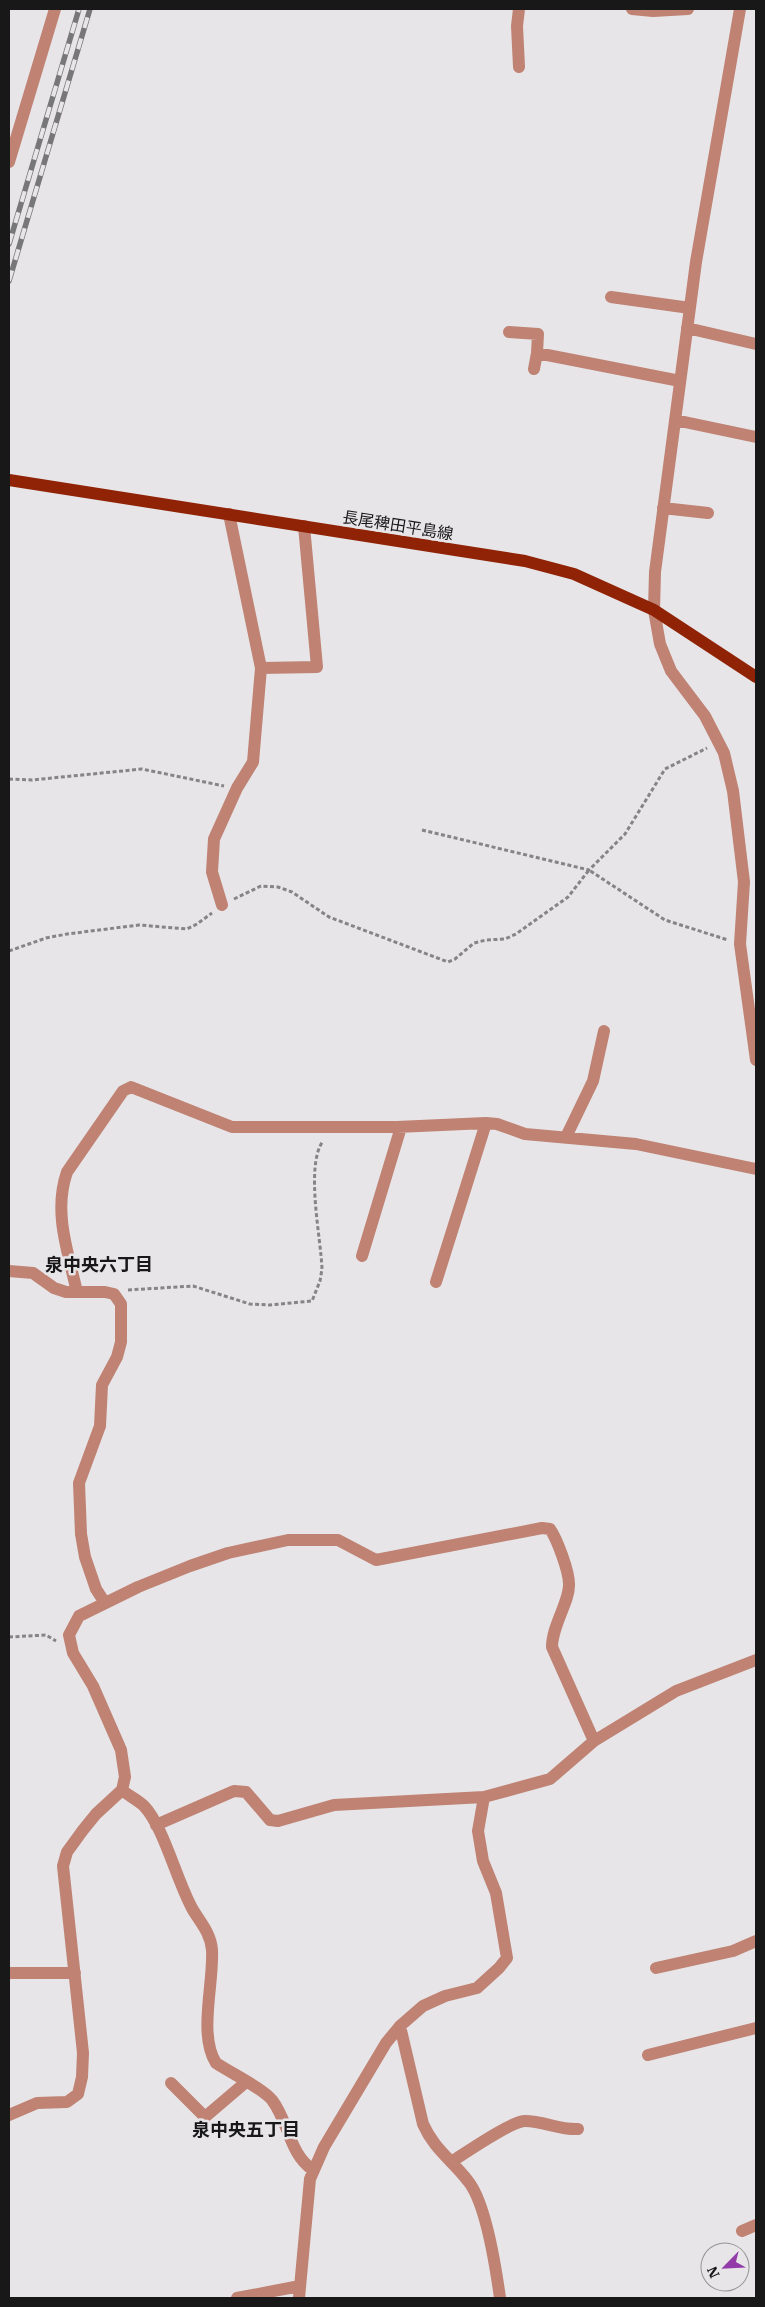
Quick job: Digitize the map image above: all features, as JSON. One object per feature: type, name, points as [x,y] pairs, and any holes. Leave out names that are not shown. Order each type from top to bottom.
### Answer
[{"type":"main road","name":"長尾稗田平島線","points":[[9,480],[525,561],[574,574],[654,610],[756,677]]},
{"type":"street","points":[[9,162],[55,9]]},
{"type":"street","points":[[518,67],[517,26],[519,9]]},
{"type":"street","points":[[632,9],[654,11],[688,9]]},
{"type":"street","points":[[740,9],[687,328],[655,572],[654,610],[660,644],[671,670],[705,716],[724,753],[733,791],[744,882],[740,944],[756,1060]]},
{"type":"street","points":[[611,297],[690,308]]},
{"type":"street","points":[[687,328],[756,344]]},
{"type":"street","points":[[509,332],[538,334],[534,369]]},
{"type":"street","points":[[537,353],[680,381]]},
{"type":"street","points":[[675,420],[756,437]]},
{"type":"street","points":[[663,508],[708,513]]},
{"type":"street","points":[[222,905],[212,872],[214,839],[237,788],[253,762],[261,668],[230,514]]},
{"type":"street","points":[[261,668],[317,667],[304,526]]},
{"type":"street","points":[[566,1137],[593,1081],[604,1031]]},
{"type":"street","points":[[77,1292],[60,1215],[62,1185],[67,1172],[123,1091],[131,1087],[232,1127],[401,1127],[486,1123],[496,1124],[525,1134],[636,1144],[756,1168]]},
{"type":"street","points":[[436,1282],[486,1123]]},
{"type":"street","points":[[362,1256],[401,1127]]},
{"type":"street","points":[[9,1271],[33,1273],[54,1288],[66,1292],[105,1292],[114,1294],[121,1304],[121,1342],[117,1356],[102,1385],[100,1426],[79,1483],[81,1534],[85,1557],[96,1588],[105,1603]]},
{"type":"street","points":[[9,2115],[37,2103],[67,2102],[78,2094],[82,2077],[83,2053],[63,1866],[67,1852],[83,1830],[96,1814],[122,1790],[125,1777],[121,1750],[93,1686],[73,1653],[69,1635],[79,1616],[190,1566],[228,1553],[288,1540],[338,1540],[376,1560],[542,1528],[550,1529],[559,1544],[569,1584],[553,1634],[552,1647],[594,1740]]},
{"type":"street","points":[[156,1825],[234,1791],[246,1792],[270,1820],[278,1821],[334,1805],[484,1797],[550,1779],[594,1740],[676,1691],[756,1660]]},
{"type":"street","points":[[122,1790],[144,1807],[156,1825],[187,1898],[210,1941],[210,2050],[216,2063],[272,2101],[297,2153],[304,2164],[314,2170]]},
{"type":"street","points":[[237,2298],[299,2292],[306,2202],[310,2178],[324,2148],[386,2043],[400,2026],[423,2006],[445,1996],[477,1988],[499,1968],[506,1958],[496,1892],[483,1861],[478,1831],[484,1797]]},
{"type":"street","points":[[656,1968],[733,1951],[756,1941]]},
{"type":"street","points":[[9,1973],[75,1973]]},
{"type":"street","points":[[400,2026],[423,2124],[432,2144],[469,2182],[480,2202],[500,2298]]},
{"type":"street","points":[[648,2055],[756,2028]]},
{"type":"street","points":[[171,2083],[205,2117],[246,2082]]},
{"type":"street","points":[[451,2162],[490,2138],[523,2121],[578,2129]]},
{"type":"street","points":[[742,2232],[756,2225]]},
{"type":"path","points":[[9,951],[46,938],[139,925],[187,929],[197,924],[222,905],[262,886],[278,887],[292,892],[329,917],[448,962],[455,959],[474,943],[486,940],[505,940],[568,897],[589,870],[625,834],[664,769],[706,748],[716,738]]},
{"type":"path","points":[[9,779],[32,780],[142,769],[237,788]]},
{"type":"path","points":[[422,830],[589,870],[665,920],[740,944]]},
{"type":"path","points":[[114,1294],[121,1290],[179,1285],[210,1290],[250,1304],[270,1305],[312,1301],[320,1281],[322,1269],[314,1191],[318,1147],[333,1127]]},
{"type":"path","points":[[9,1637],[25,1635],[46,1636],[73,1653]]},
{"type":"railway","points":[[9,244],[79,9]]},
{"type":"railway","points":[[9,281],[90,9]]},
{"type":"district","name":"泉中央六丁目","points":[[99,1264]]},
{"type":"district","name":"泉中央五丁目","points":[[246,2129]]}]
